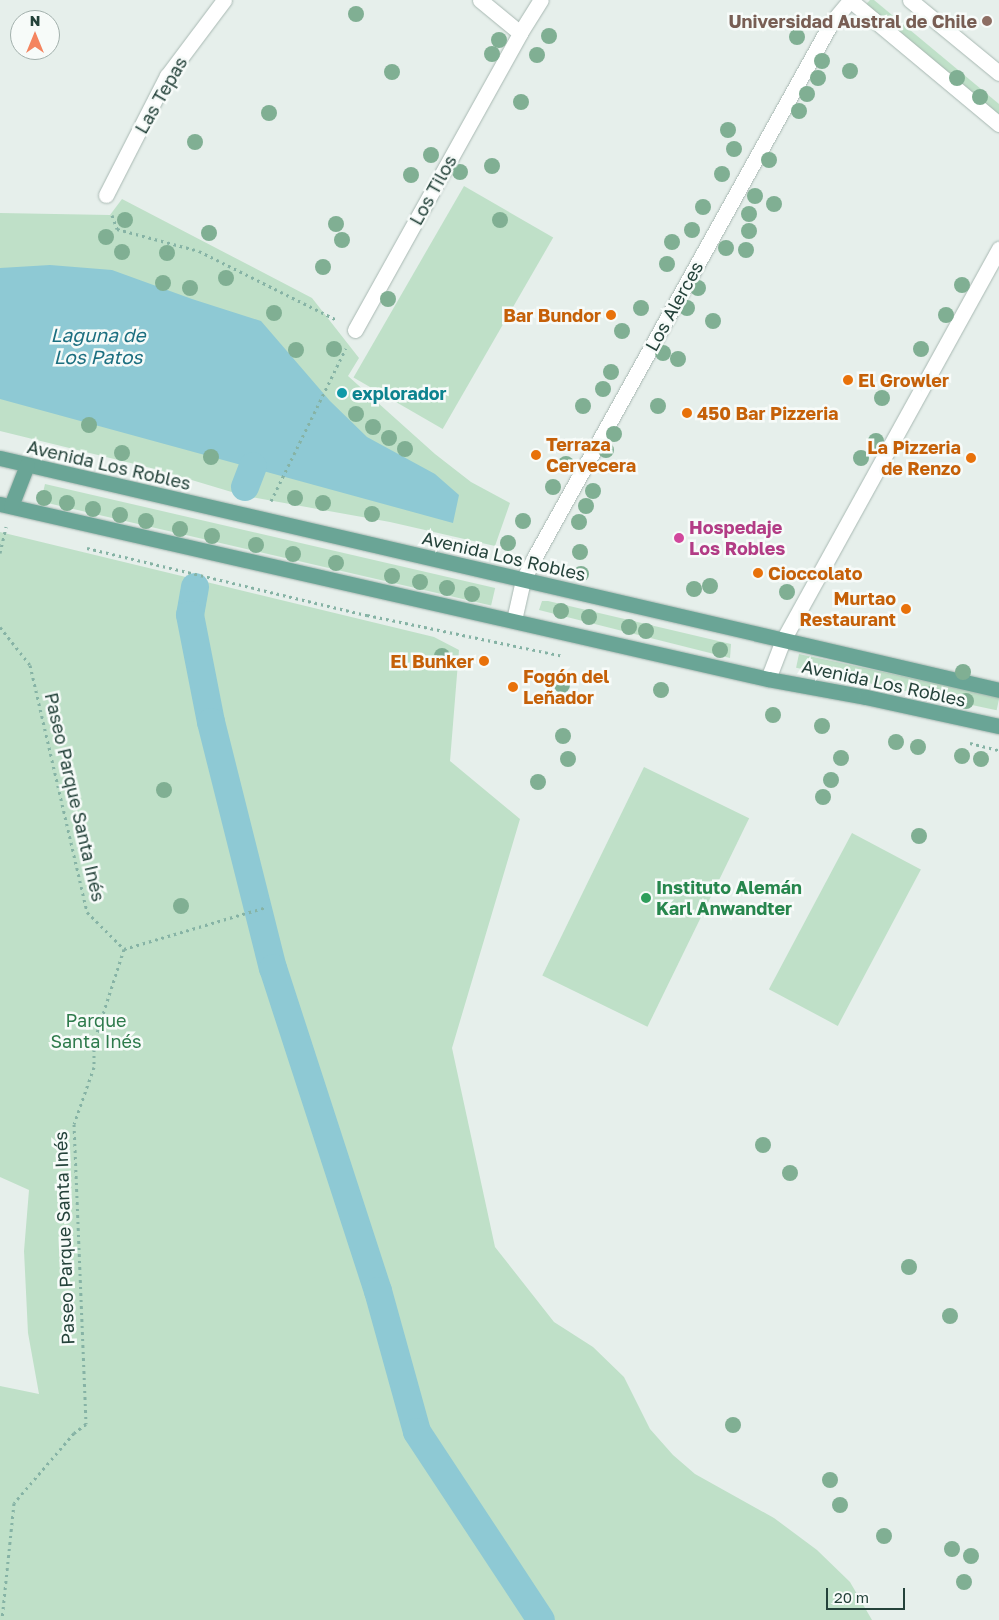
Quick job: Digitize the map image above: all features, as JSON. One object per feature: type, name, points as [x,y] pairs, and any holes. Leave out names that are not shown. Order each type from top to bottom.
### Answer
[{"type":"main road","name":"Avenida Los Robles","points":[[0,458],[999,690]]},
{"type":"main road","points":[[5,505],[26,465]]},
{"type":"main road","name":"Avenida Los Robles","points":[[5,505],[768,679],[866,697],[999,726]]},
{"type":"street","name":"Las Tepas","points":[[106,195],[168,76],[224,0]]},
{"type":"street","points":[[480,0],[520,33]]},
{"type":"street","name":"Los Tilos","points":[[356,330],[520,33],[541,0]]},
{"type":"street","points":[[850,0],[999,124]]},
{"type":"street","name":"Los Alerces","points":[[514,620],[523,580],[831,23],[850,0]]},
{"type":"street","points":[[910,0],[999,73]]},
{"type":"street","points":[[768,679],[783,640],[999,249]]},
{"type":"path","points":[[106,195],[118,229],[199,251],[356,330],[274,490]]},
{"type":"path","points":[[0,553],[5,505]]},
{"type":"path","name":"Paseo Parque Santa Inés","points":[[0,627],[30,666],[87,912],[124,949],[94,1042],[94,1067],[74,1124],[86,1424],[74,1432],[14,1503],[2,1620]]},
{"type":"path","points":[[124,949],[267,907]]},
{"type":"green space","points":[[870,0],[874,0],[999,104],[999,124],[860,11]]},
{"type":"green space","points":[[464,186],[553,237],[443,429],[354,377]]},
{"type":"green space","points":[[122,199],[312,298],[359,358],[348,376],[435,454],[471,482],[510,503],[495,546],[390,522],[245,496],[155,469],[0,431],[0,213],[110,215]]},
{"type":"green space","points":[[45,484],[495,588],[491,605],[41,502]]},
{"type":"green space","name":"Parque Santa Inés","points":[[0,532],[434,637],[459,650],[450,761],[520,819],[452,1048],[495,1247],[554,1322],[593,1347],[624,1377],[650,1429],[673,1455],[695,1474],[774,1518],[817,1550],[850,1582],[872,1620],[0,1620],[0,1386],[39,1394],[28,1333],[24,1251],[29,1190],[0,1177]]},
{"type":"green space","points":[[542,601],[731,644],[730,658],[539,610]]},
{"type":"green space","points":[[799,654],[999,697],[997,710],[796,668]]},
{"type":"green space","name":"Instituto Alemán Karl Anwandter","points":[[644,767],[749,818],[647,1027],[542,976]]},
{"type":"green space","points":[[852,833],[921,870],[838,1026],[769,989]]},
{"type":"water","name":"Laguna de Los Patos","points":[[50,265],[112,270],[192,299],[261,321],[330,401],[367,437],[435,474],[459,495],[453,523],[0,399],[0,268]]},
{"type":"waterway","points":[[245,487],[253,466]]},
{"type":"waterway","points":[[195,587],[190,615],[211,722],[273,968],[378,1291],[417,1432],[541,1620]]},
{"type":"place","name":"Universidad Austral de Chile","points":[[987,21]]},
{"type":"place","name":"Bar Bundor","points":[[611,315]]},
{"type":"place","name":"El Growler","points":[[848,380]]},
{"type":"place","name":"explorador","points":[[342,393]]},
{"type":"place","name":"450 Bar Pizzeria","points":[[687,413]]},
{"type":"place","name":"Terraza Cervecera","points":[[536,455]]},
{"type":"place","name":"La Pizzeria de Renzo","points":[[971,458]]},
{"type":"place","name":"Hospedaje Los Robles","points":[[679,538]]},
{"type":"place","name":"Cioccolato","points":[[758,573]]},
{"type":"place","name":"Murtao Restaurant","points":[[906,609]]},
{"type":"place","name":"El Bunker","points":[[484,661]]},
{"type":"place","name":"Fogón del Leñador","points":[[513,687]]},
{"type":"place","name":"Instituto Alemán Karl Anwandter","points":[[646,898]]}]
